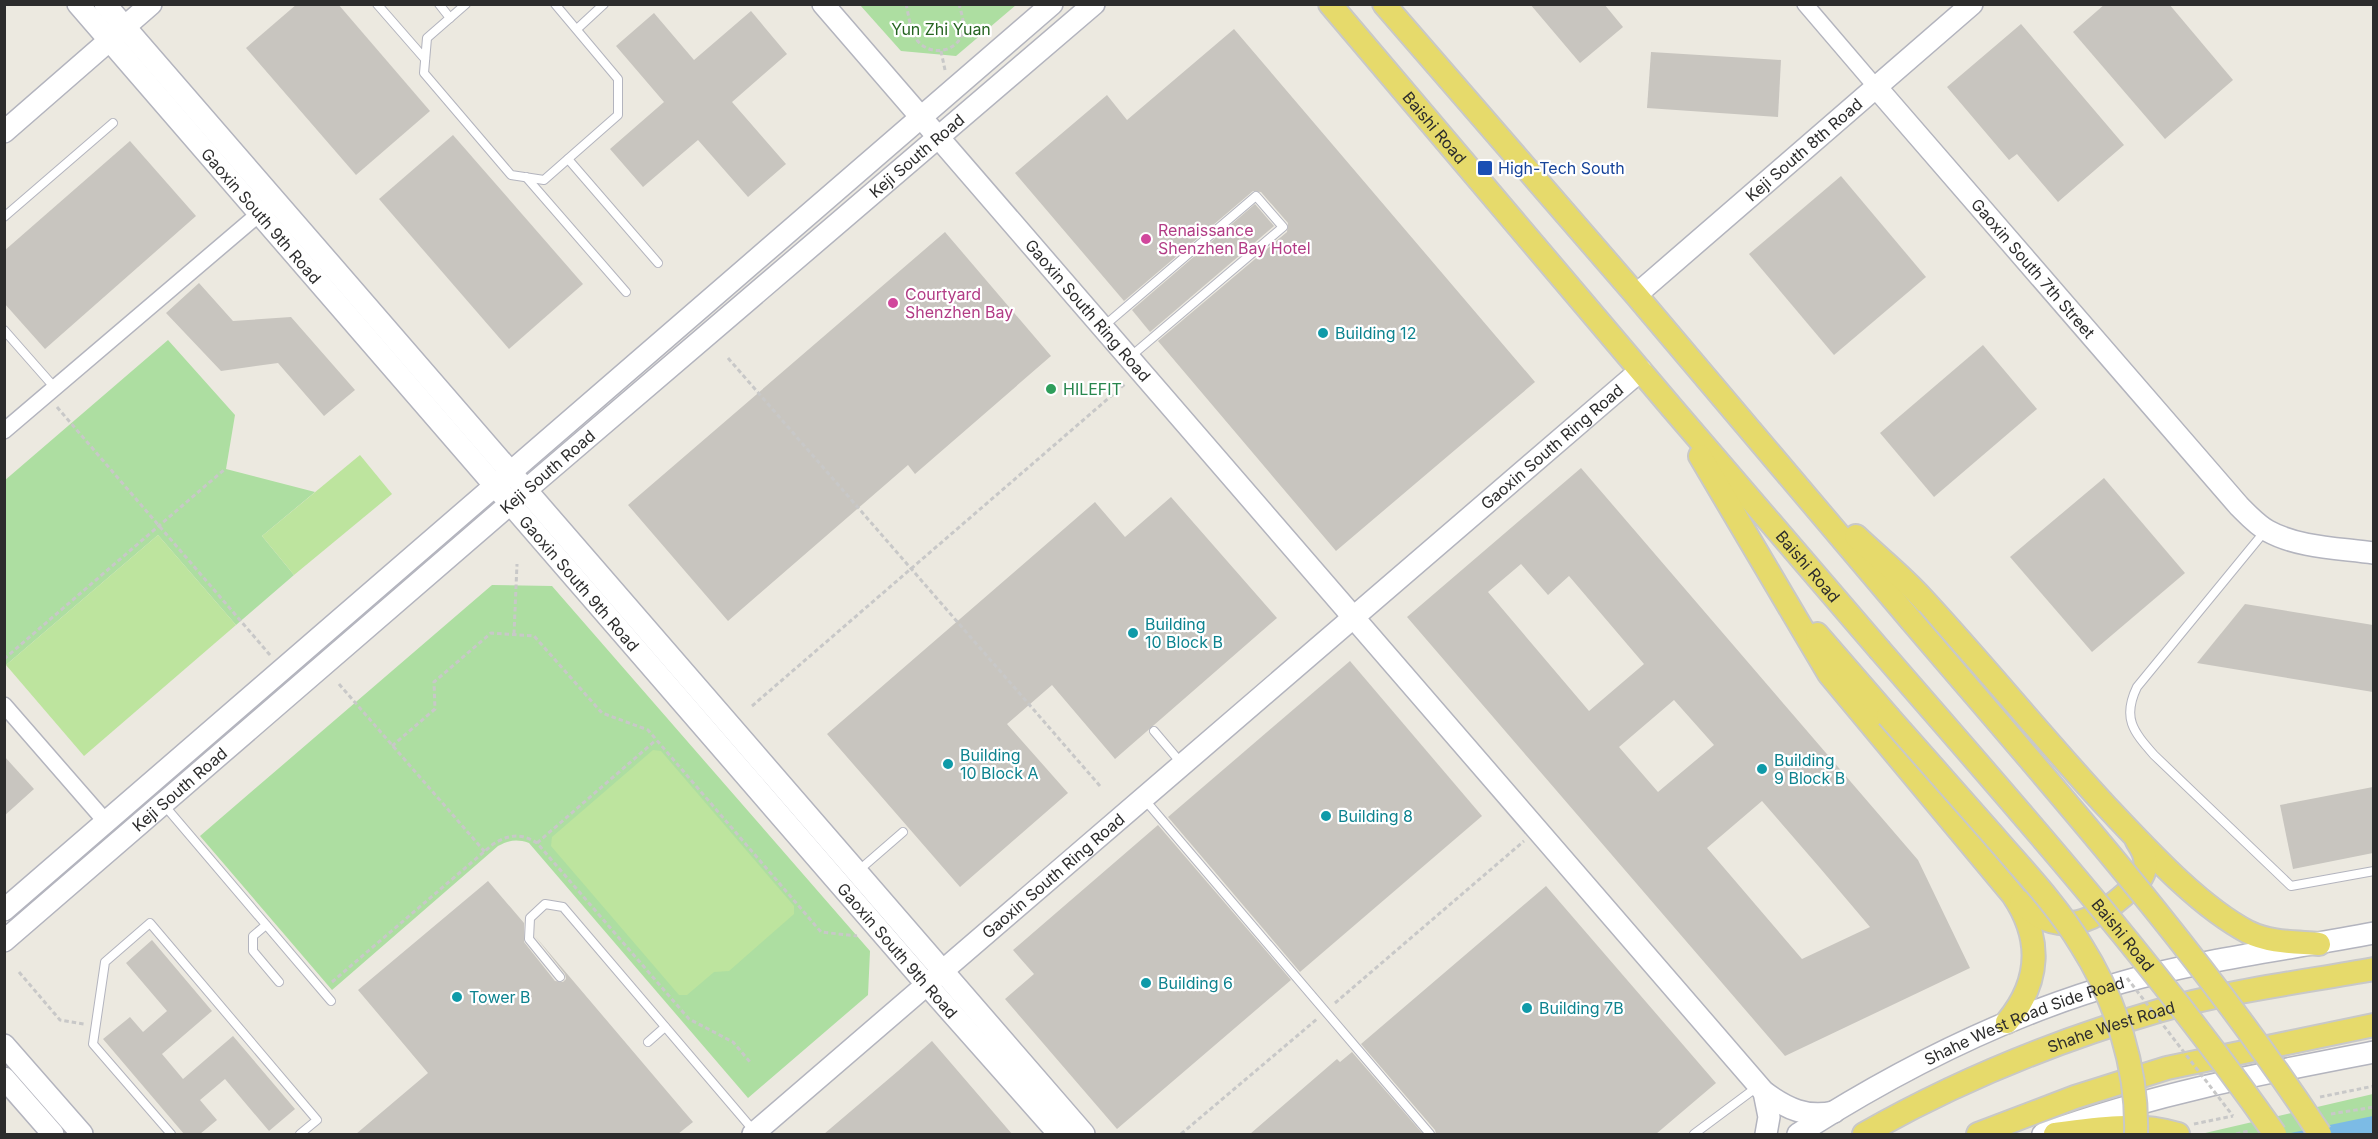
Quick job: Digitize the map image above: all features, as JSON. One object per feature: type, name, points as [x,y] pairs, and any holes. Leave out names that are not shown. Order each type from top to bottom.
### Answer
[{"type":"main road","name":"Baishi Road","points":[[1330,4],[1672,409],[2078,878],[2206,1038],[2275,1134]]},
{"type":"main road","points":[[1384,4],[1787,472],[2148,901],[2247,1030],[2320,1134]]},
{"type":"main road","points":[[1672,409],[1829,674],[2013,895],[2028,919],[2032,931],[2034,959],[2030,984],[2025,996],[2007,1022]]},
{"type":"main road","points":[[1787,472],[1921,597],[2047,743],[2125,826],[2204,902],[2251,933],[2278,942],[2319,944]]},
{"type":"main road","points":[[1775,586],[2049,902],[2093,964],[2114,1009],[2128,1056],[2135,1097],[2136,1134]]},
{"type":"main road","points":[[2013,895],[2037,915],[2057,922],[2076,924],[2099,915],[2112,906],[2144,875],[2146,864],[2144,854],[2125,826]]},
{"type":"main road","name":"Shahe West Road","points":[[1864,1134],[1942,1092],[2063,1042],[2160,1011],[2373,969]]},
{"type":"main road","points":[[1978,1134],[2075,1097],[2167,1068],[2373,1025]]},
{"type":"main road","points":[[1858,1134],[1900,1114]]},
{"type":"main road","points":[[2055,1134],[2108,1126],[2176,1130]]},
{"type":"street","name":"Gaoxin South 9th Road","points":[[78,4],[117,34],[502,479],[856,872],[934,978],[1084,1134]]},
{"type":"street","name":"Gaoxin South 9th Road","points":[[105,4],[117,34]]},
{"type":"street","points":[[4,132],[151,4]]},
{"type":"street","name":"Gaoxin South Ring Road","points":[[823,4],[1354,617]]},
{"type":"street","name":"Keji South Road","points":[[4,910],[1052,4]]},
{"type":"street","name":"Keji South Road","points":[[4,951],[12,935],[518,497],[1094,4]]},
{"type":"street","name":"Gaoxin South 7th Street","points":[[1805,4],[2239,506],[2265,530]]},
{"type":"street","name":"Keji South 8th Road","points":[[1636,295],[1972,4]]},
{"type":"street","points":[[4,431],[267,207]]},
{"type":"street","name":"Gaoxin South Ring Road","points":[[754,1133],[1641,370]]},
{"type":"street","name":"Gaoxin South 9th Road","points":[[518,497],[934,978],[1059,1134]]},
{"type":"street","points":[[2265,530],[2297,542],[2373,553]]},
{"type":"street","points":[[1354,617],[1761,1089],[1791,1109],[1806,1114],[1818,1115],[1834,1112]]},
{"type":"street","points":[[4,705],[106,822]]},
{"type":"street","name":"Shahe West Road Side Road","points":[[1798,1134],[1914,1068],[2007,1022],[2081,994],[2157,973],[2242,955],[2319,944],[2373,933]]},
{"type":"street","points":[[4,1035],[9,1050],[82,1134]]},
{"type":"street","points":[[2043,1134],[2100,1113],[2177,1092],[2373,1052]]},
{"type":"street","points":[[4,1078],[53,1134]]},
{"type":"street","points":[[1761,1089],[1769,1117],[1767,1134]]},
{"type":"lane","points":[[377,4],[425,59]]},
{"type":"lane","points":[[439,4],[450,18]]},
{"type":"lane","points":[[466,4],[427,38],[424,73],[511,175],[544,180],[618,115],[618,79],[555,4]]},
{"type":"lane","points":[[577,29],[604,4]]},
{"type":"lane","points":[[4,217],[113,123]]},
{"type":"lane","points":[[568,159],[658,263]]},
{"type":"lane","points":[[526,177],[626,292]]},
{"type":"lane","points":[[1103,327],[1256,196],[1282,227],[1129,358]]},
{"type":"lane","points":[[4,330],[51,391]]},
{"type":"lane","points":[[2265,530],[2137,687],[2130,702],[2129,717],[2136,735],[2154,755],[2291,886],[2373,871]]},
{"type":"lane","points":[[1154,731],[1183,765]]},
{"type":"lane","points":[[1144,798],[1430,1134]]},
{"type":"lane","points":[[163,804],[331,1001]]},
{"type":"lane","points":[[856,872],[903,832]]},
{"type":"lane","points":[[560,977],[529,939],[530,918],[545,904],[563,907],[754,1133]]},
{"type":"lane","points":[[171,1134],[93,1044],[105,962],[150,923],[317,1120],[300,1134]]},
{"type":"lane","points":[[266,925],[253,936],[253,951],[279,982]]},
{"type":"lane","points":[[648,1042],[665,1027]]},
{"type":"lane","points":[[1694,1134],[1761,1089]]},
{"type":"path","points":[[906,4],[912,33],[918,42],[926,48],[941,51],[955,44],[960,38],[963,19],[959,4]]},
{"type":"path","points":[[941,51],[945,72]]},
{"type":"path","points":[[728,358],[1100,786]]},
{"type":"path","points":[[752,706],[1125,384]]},
{"type":"path","points":[[51,391],[160,526],[283,670]]},
{"type":"path","points":[[4,659],[225,469]]},
{"type":"path","points":[[514,635],[517,564]]},
{"type":"path","points":[[392,746],[435,709],[434,682],[491,633],[534,636],[602,713],[648,730],[820,932],[865,937]]},
{"type":"path","points":[[339,684],[485,852]]},
{"type":"path","points":[[537,843],[657,740]]},
{"type":"path","points":[[1181,1134],[1524,841]]},
{"type":"path","points":[[19,972],[60,1020],[96,1026]]},
{"type":"path","points":[[2127,978],[2233,1116],[2176,1130]]},
{"type":"path","points":[[2320,1097],[2373,1086]]},
{"type":"green space","name":"Yun Zhi Yuan","points":[[860,5],[1016,5],[956,56],[901,51]]},
{"type":"green space","points":[[168,340],[235,415],[226,469],[315,492],[262,536],[294,575],[236,625],[158,535],[6,665],[4,663],[4,481]]},
{"type":"green space","points":[[360,455],[392,494],[294,575],[262,536]]},
{"type":"green space","points":[[158,535],[236,625],[84,756],[6,665]]},
{"type":"green space","points":[[492,585],[552,586],[870,951],[868,995],[748,1098],[529,843],[513,841],[498,846],[332,990],[200,836]]},
{"type":"green space","points":[[653,750],[661,751],[794,906],[794,914],[729,971],[714,972],[687,995],[679,995],[551,846],[552,837]]},
{"type":"green space","points":[[2373,1094],[2373,1134],[2201,1134],[2218,1130]]},
{"type":"water","points":[[2373,1116],[2373,1134],[2286,1134]]},
{"type":"building","points":[[297,4],[338,4],[430,111],[356,175],[246,48]]},
{"type":"building","points":[[1530,4],[1604,4],[1623,27],[1580,63]]},
{"type":"building","points":[[2105,4],[2169,4],[2233,80],[2165,139],[2073,32]]},
{"type":"building","points":[[751,11],[787,54],[732,102],[786,164],[748,197],[698,140],[643,187],[610,149],[664,102],[616,46],[654,13],[694,60]]},
{"type":"building","points":[[2021,24],[2124,145],[2058,202],[2017,154],[2009,160],[1947,87]]},
{"type":"building","name":"Building 12","points":[[1234,29],[1535,382],[1336,551],[1158,341],[1287,232],[1288,223],[1261,192],[1253,191],[1124,301],[1015,173],[1107,95],[1127,120]]},
{"type":"building","points":[[1651,52],[1781,60],[1778,117],[1647,108]]},
{"type":"building","points":[[453,135],[583,284],[509,349],[379,199]]},
{"type":"building","points":[[130,141],[196,216],[45,349],[4,303],[4,251]]},
{"type":"building","points":[[1841,176],[1926,277],[1834,355],[1749,254]]},
{"type":"building","points":[[1255,204],[1274,226],[1150,332],[1132,310]]},
{"type":"building","points":[[945,232],[1051,356],[915,474],[908,465],[728,621],[628,505]]},
{"type":"building","points":[[199,283],[233,321],[291,317],[355,390],[324,416],[278,363],[221,371],[166,313]]},
{"type":"building","points":[[1983,345],[2037,409],[1934,497],[1880,433]]},
{"type":"building","name":"Building 9 Block B","points":[[1581,468],[1918,860],[1970,968],[1785,1056],[1407,617]],"holes":[[[1521,564],[1548,595],[1569,576],[1644,664],[1589,711],[1488,592]],[[1674,700],[1714,745],[1658,792],[1619,747]],[[1762,801],[1870,927],[1802,959],[1707,848]]]},
{"type":"building","points":[[2104,478],[2185,573],[2092,652],[2010,557]]},
{"type":"building","points":[[1171,497],[1277,618],[1115,759],[1052,685],[1007,724],[1068,793],[960,887],[827,734],[1095,502],[1125,537]]},
{"type":"building","points":[[2245,604],[2373,625],[2373,692],[2197,663]]},
{"type":"building","name":"Building 8","points":[[1350,661],[1482,816],[1300,972],[1168,817]]},
{"type":"building","points":[[4,756],[34,789],[4,816]]},
{"type":"building","points":[[2373,787],[2373,853],[2293,869],[2280,805]]},
{"type":"building","name":"Building 6","points":[[1158,825],[1291,980],[1117,1129],[1005,999],[1034,974],[1013,950]]},
{"type":"building","points":[[488,881],[524,923],[524,942],[555,981],[563,982],[566,979],[565,974],[535,936],[693,1122],[678,1134],[356,1134],[428,1073],[358,990]]},
{"type":"building","name":"Building 7B","points":[[1546,886],[1716,1083],[1656,1134],[1436,1134],[1361,1044]]},
{"type":"building","points":[[152,940],[212,1011],[162,1054],[183,1079],[233,1036],[295,1109],[269,1131],[225,1079],[200,1100],[217,1120],[200,1134],[184,1134],[103,1039],[130,1017],[143,1032],[167,1011],[126,963]]},
{"type":"building","points":[[932,1041],[1012,1134],[824,1134],[898,1071]]},
{"type":"building","points":[[1352,1052],[1423,1134],[1250,1134],[1337,1059],[1340,1062]]},
{"type":"place","name":"High-Tech South","points":[[1485,168]]},
{"type":"place","name":"Renaissance Shenzhen Bay Hotel","points":[[1146,239]]},
{"type":"place","name":"Courtyard Shenzhen Bay","points":[[893,303]]},
{"type":"place","name":"Building 12","points":[[1323,333]]},
{"type":"place","name":"HILEFIT","points":[[1051,389]]},
{"type":"place","name":"Building 10 Block B","points":[[1133,633]]},
{"type":"place","name":"Building 10 Block A","points":[[948,764]]},
{"type":"place","name":"Building 9 Block B","points":[[1762,769]]},
{"type":"place","name":"Building 8","points":[[1326,816]]},
{"type":"place","name":"Building 6","points":[[1146,983]]},
{"type":"place","name":"Tower B","points":[[457,997]]},
{"type":"place","name":"Building 7B","points":[[1527,1008]]}]
